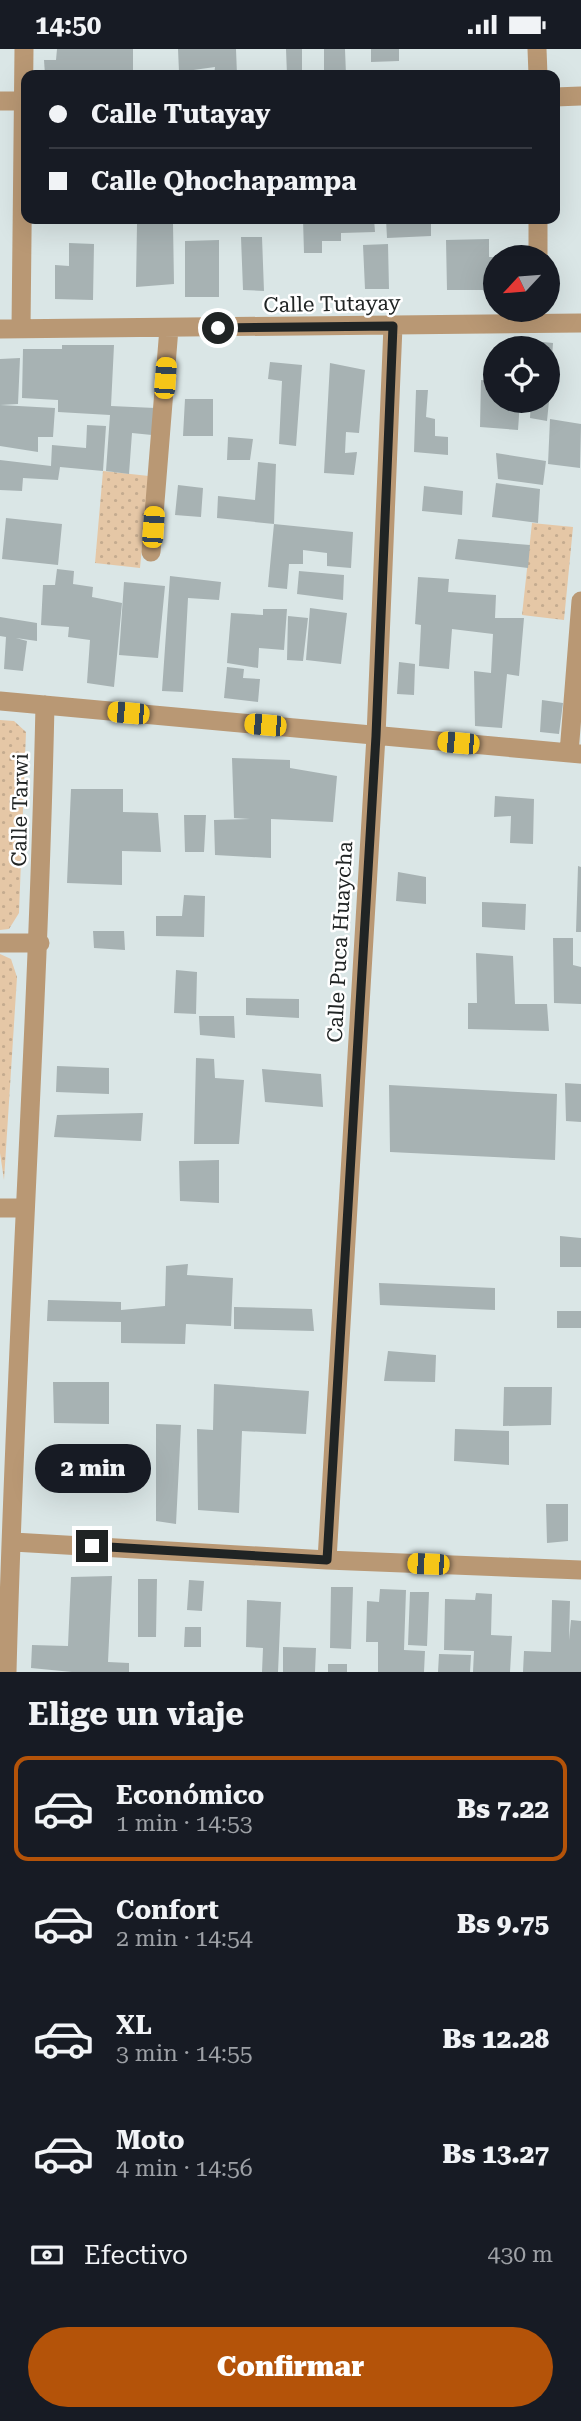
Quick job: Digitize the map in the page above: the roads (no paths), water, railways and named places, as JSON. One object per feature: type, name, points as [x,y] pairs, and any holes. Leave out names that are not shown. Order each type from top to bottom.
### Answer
[{"type":"street","points":[[24,49],[25,70]]},
{"type":"street","points":[[537,49],[538,70]]},
{"type":"street","points":[[560,97],[581,96]]},
{"type":"street","points":[[0,101],[21,101]]},
{"type":"street","points":[[20,329],[23,224]]},
{"type":"street","points":[[538,224],[538,245]]},
{"type":"street","name":"Calle Tutayay","points":[[0,329],[393,326],[483,320]]},
{"type":"street","name":"Calle Tutayay","points":[[560,320],[581,323]]},
{"type":"street","name":"Calle Puca Huaycha","points":[[327,1560],[376,736],[393,326]]},
{"type":"street","points":[[151,552],[169,328]]},
{"type":"street","points":[[0,701],[575,753],[581,601]]},
{"type":"street","name":"Calle Tarwi","points":[[7,1672],[4,1635],[13,1542],[6,1422],[25,1208],[40,943],[45,705]]},
{"type":"street","points":[[0,943],[40,943]]},
{"type":"street","points":[[0,1208],[25,1208]]},
{"type":"street","points":[[13,1542],[327,1560],[581,1570]]}]
